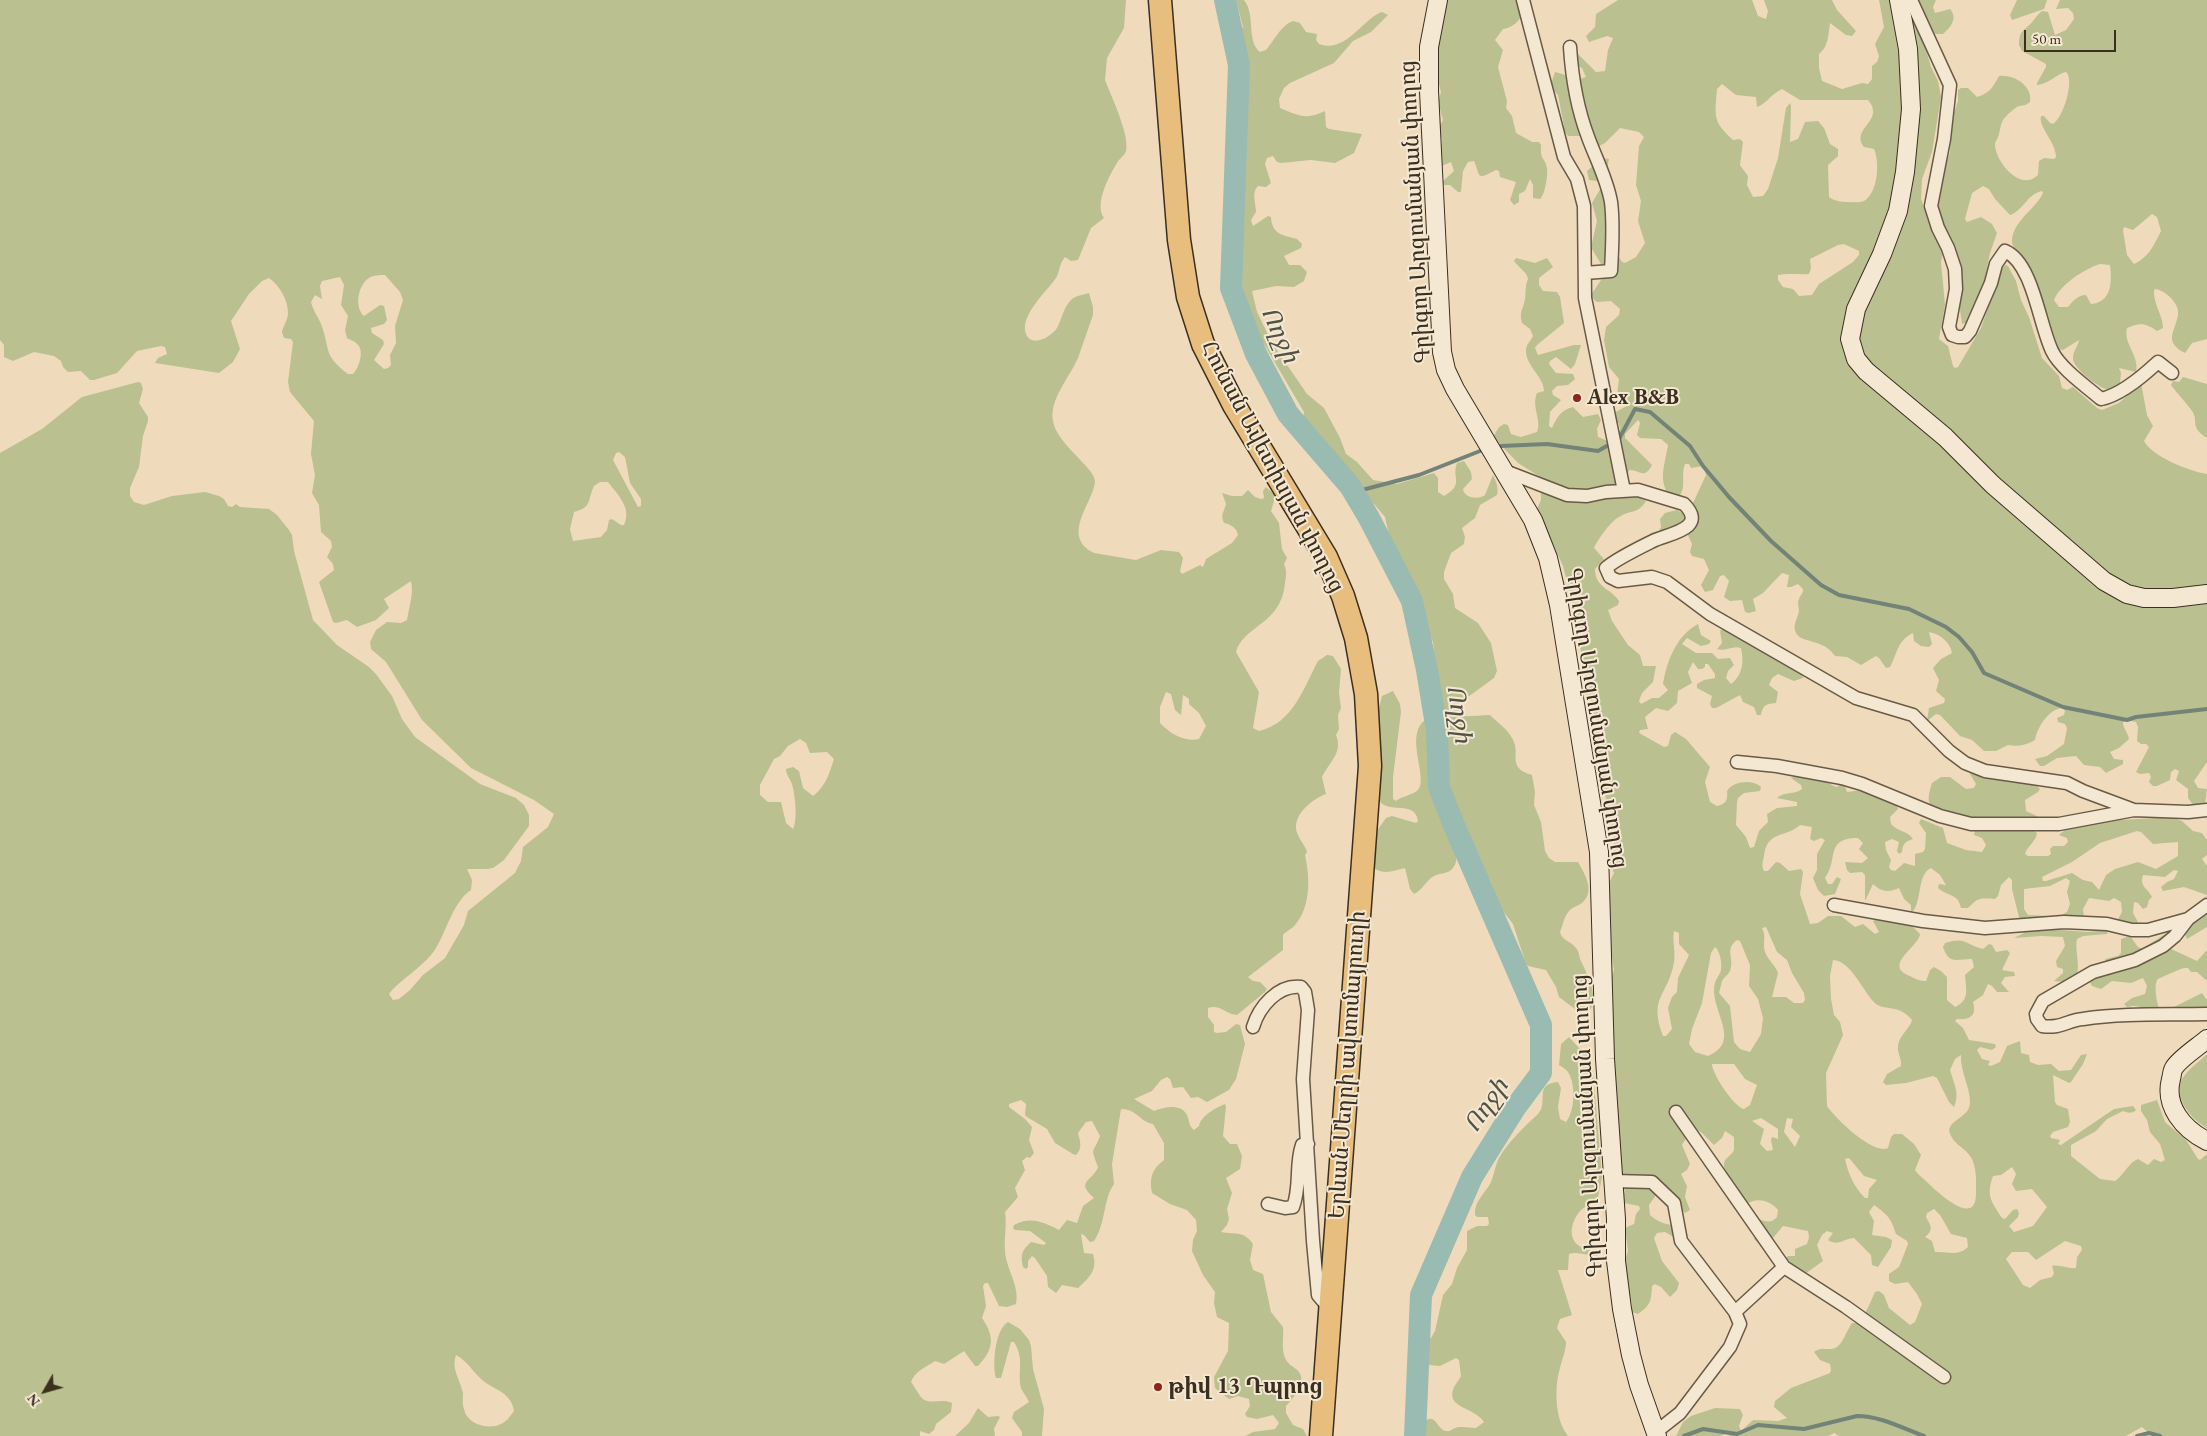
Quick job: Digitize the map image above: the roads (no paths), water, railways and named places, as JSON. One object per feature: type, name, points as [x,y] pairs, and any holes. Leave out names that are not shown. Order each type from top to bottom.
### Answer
[{"type":"highway","name":"Հունան Ավետիսյան փողոց","points":[[1160,0],[1179,240],[1188,297],[1203,344],[1234,405],[1326,557],[1343,596],[1356,638],[1366,694]]},
{"type":"highway","name":"Երևան-Մեղրի ավտոմայրուղի","points":[[1321,1436],[1340,1199],[1370,766],[1366,694]]},
{"type":"street","name":"Գրիգոր Արզումանյան փողոց","points":[[1438,0],[1429,47],[1442,352],[1446,370],[1455,389],[1533,520],[1548,558],[1559,605],[1598,852],[1605,1060],[1614,1181],[1616,1260],[1622,1310],[1639,1385],[1656,1434]]},
{"type":"street","points":[[1523,0],[1564,156],[1577,179],[1584,206],[1585,298],[1624,491]]},
{"type":"street","points":[[1899,0],[1908,49],[1911,109],[1905,172],[1898,211],[1882,254],[1856,309],[1850,339],[1856,359],[1866,371],[1946,437],[1993,485],[2104,581],[2127,594],[2144,598],[2174,598],[2207,594]]},
{"type":"street","points":[[1911,0],[1950,85],[1944,139],[1931,206],[1955,269],[1956,288],[1949,327],[1952,335],[1958,338],[1965,337],[1970,332],[1991,283],[1996,264],[2005,251],[2010,253],[2028,277],[2052,352],[2072,374],[2101,399],[2112,397],[2124,387],[2140,379],[2158,362],[2172,372]]},
{"type":"street","points":[[1570,47],[1572,71],[1580,111],[1601,168],[1610,201],[1613,227],[1611,271],[1585,273]]},
{"type":"street","points":[[1505,471],[1567,495],[1587,496],[1638,490],[1676,500],[1689,509],[1691,522],[1678,534],[1655,540],[1614,561],[1606,568],[1610,577],[1618,581],[1652,577],[1667,582],[1710,614],[1856,698],[1913,715],[1949,751],[1966,763],[1985,771],[2067,783],[2134,810]]},
{"type":"street","points":[[1738,762],[1842,778],[1862,784],[1940,816],[1971,824],[2059,824],[2134,810],[2188,812],[2207,810]]},
{"type":"street","points":[[1834,905],[1923,921],[1985,928],[2064,922],[2107,924],[2132,930],[2148,930],[2188,919]]},
{"type":"street","points":[[2207,905],[2188,919],[2175,936],[2163,946],[2135,960],[2093,972],[2047,998],[2038,1008],[2037,1019],[2042,1026],[2049,1027],[2065,1025],[2080,1019],[2113,1016],[2207,1014]]},
{"type":"street","points":[[1253,1027],[1257,1015],[1280,991],[1294,986],[1300,987],[1305,992],[1308,1010],[1303,1079],[1310,1202],[1318,1296],[1330,1309]]},
{"type":"street","points":[[2207,1040],[2174,1068],[2168,1089],[2170,1103],[2178,1117],[2189,1131],[2207,1141]]},
{"type":"street","points":[[1676,1112],[1784,1267],[1846,1307],[1944,1378]]},
{"type":"street","points":[[1268,1204],[1285,1208],[1293,1207],[1296,1198],[1298,1157],[1302,1145],[1308,1144]]},
{"type":"street","points":[[1614,1181],[1652,1182],[1674,1203],[1681,1241],[1735,1312],[1740,1324],[1730,1346],[1680,1413],[1656,1434]]},
{"type":"street","points":[[1735,1312],[1784,1267]]},
{"type":"waterway","name":"Ողջի","points":[[1225,0],[1239,65],[1231,288],[1256,354],[1288,414],[1350,486],[1369,518],[1412,601],[1427,670],[1437,731],[1439,787],[1541,1025],[1541,1073],[1515,1108],[1472,1177],[1421,1295],[1415,1436]]},
{"type":"waterway","points":[[1501,446],[1547,444],[1598,451],[1619,439],[1635,409],[1650,412],[1690,446],[1703,466],[1729,497],[1771,541],[1821,585],[1839,595],[1909,609],[1946,627],[1959,637],[1972,652],[1984,673],[2063,707],[2127,720],[2136,717],[2207,709]]},
{"type":"waterway","points":[[1350,486],[1362,490],[1419,475],[1480,451]]},
{"type":"waterway","points":[[1684,1436],[1703,1429],[1737,1434],[1758,1425],[1804,1429],[1857,1416],[1883,1420],[1924,1436]]},
{"type":"waterway","points":[[2137,1436],[2149,1433],[2160,1436]]},
{"type":"place","name":"Alex B&B","points":[[1577,398]]},
{"type":"place","name":"թիվ 13 Դպրոց","points":[[1158,1387]]}]
